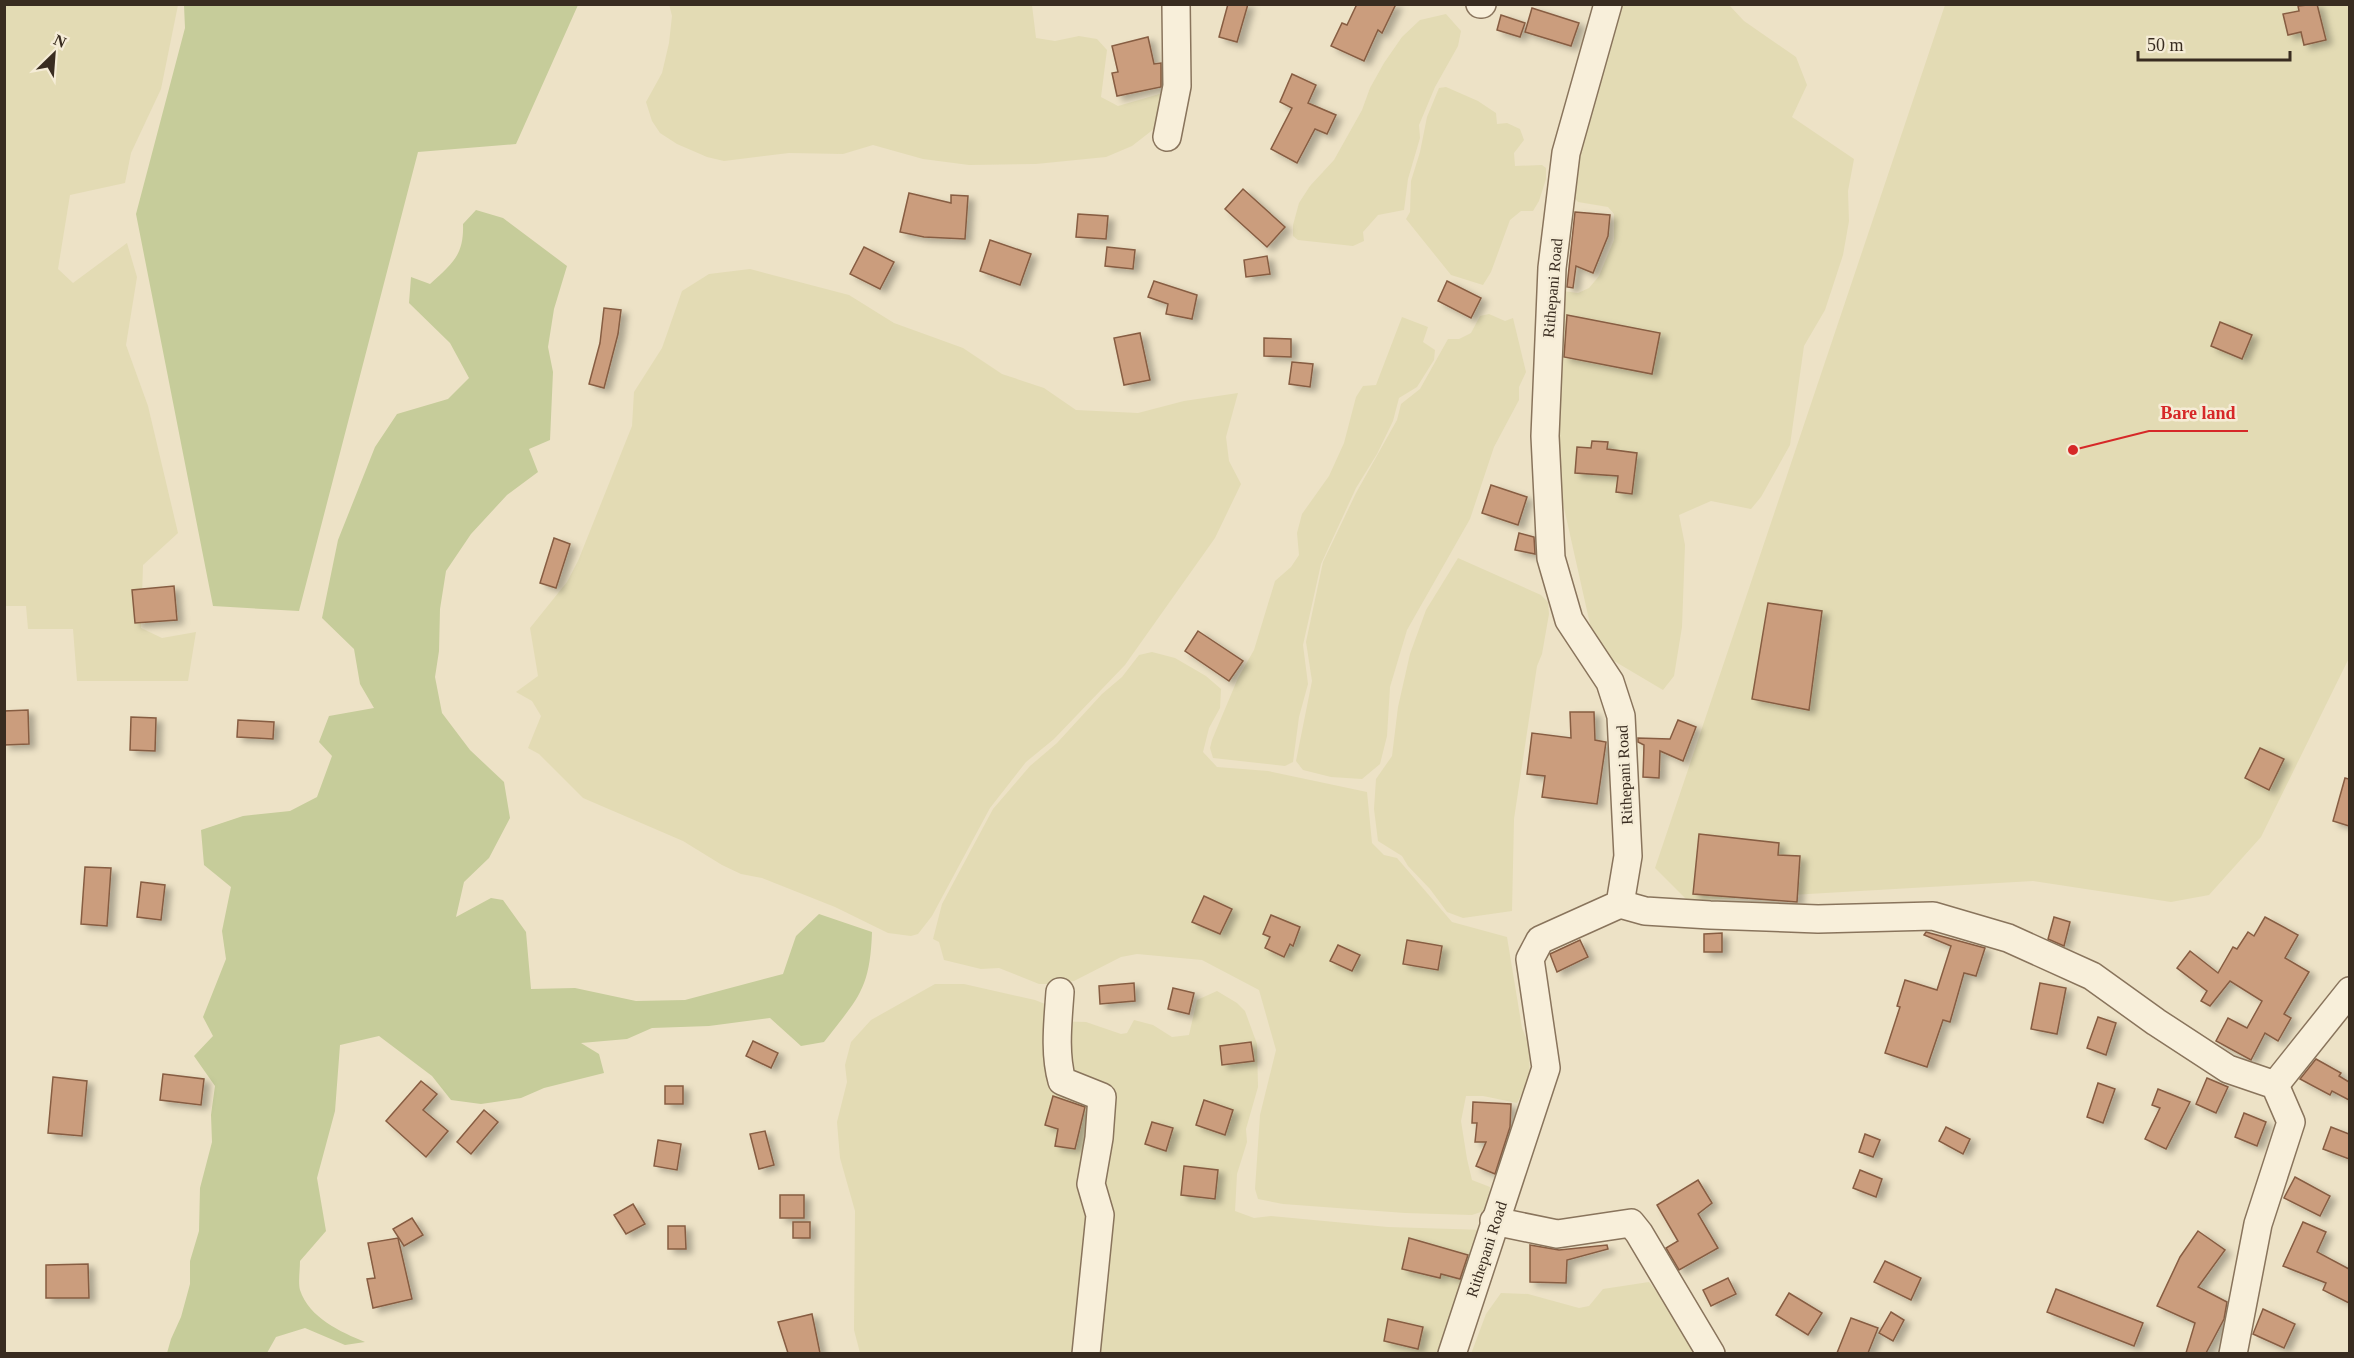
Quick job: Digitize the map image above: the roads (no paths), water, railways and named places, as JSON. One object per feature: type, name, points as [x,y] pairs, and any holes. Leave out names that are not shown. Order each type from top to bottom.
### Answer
[{"type":"street","points":[[1167,137],[1177,86],[1176,4]]},
{"type":"street","name":"Rithepani Road","points":[[1452,1353],[1546,1068],[1530,959],[1540,940],[1620,903],[1628,856],[1622,716],[1610,682],[1569,620],[1551,558],[1545,436],[1552,268],[1566,153],[1608,4]]},
{"type":"street","points":[[1620,903],[1645,911],[1710,915],[1818,919],[1933,916],[2008,938],[2092,976],[2156,1022],[2228,1069],[2275,1085],[2291,1122],[2258,1224],[2233,1353]]},
{"type":"street","points":[[2275,1085],[2349,991]]},
{"type":"street","points":[[1060,992],[1058,1033],[1062,1081],[1102,1097],[1099,1138],[1090,1184],[1101,1215],[1086,1353]]},
{"type":"street","points":[[1494,1221],[1557,1234],[1631,1223],[1640,1233],[1711,1353]]},
{"type":"place","name":"Bare land","points":[[2073,450]]}]
